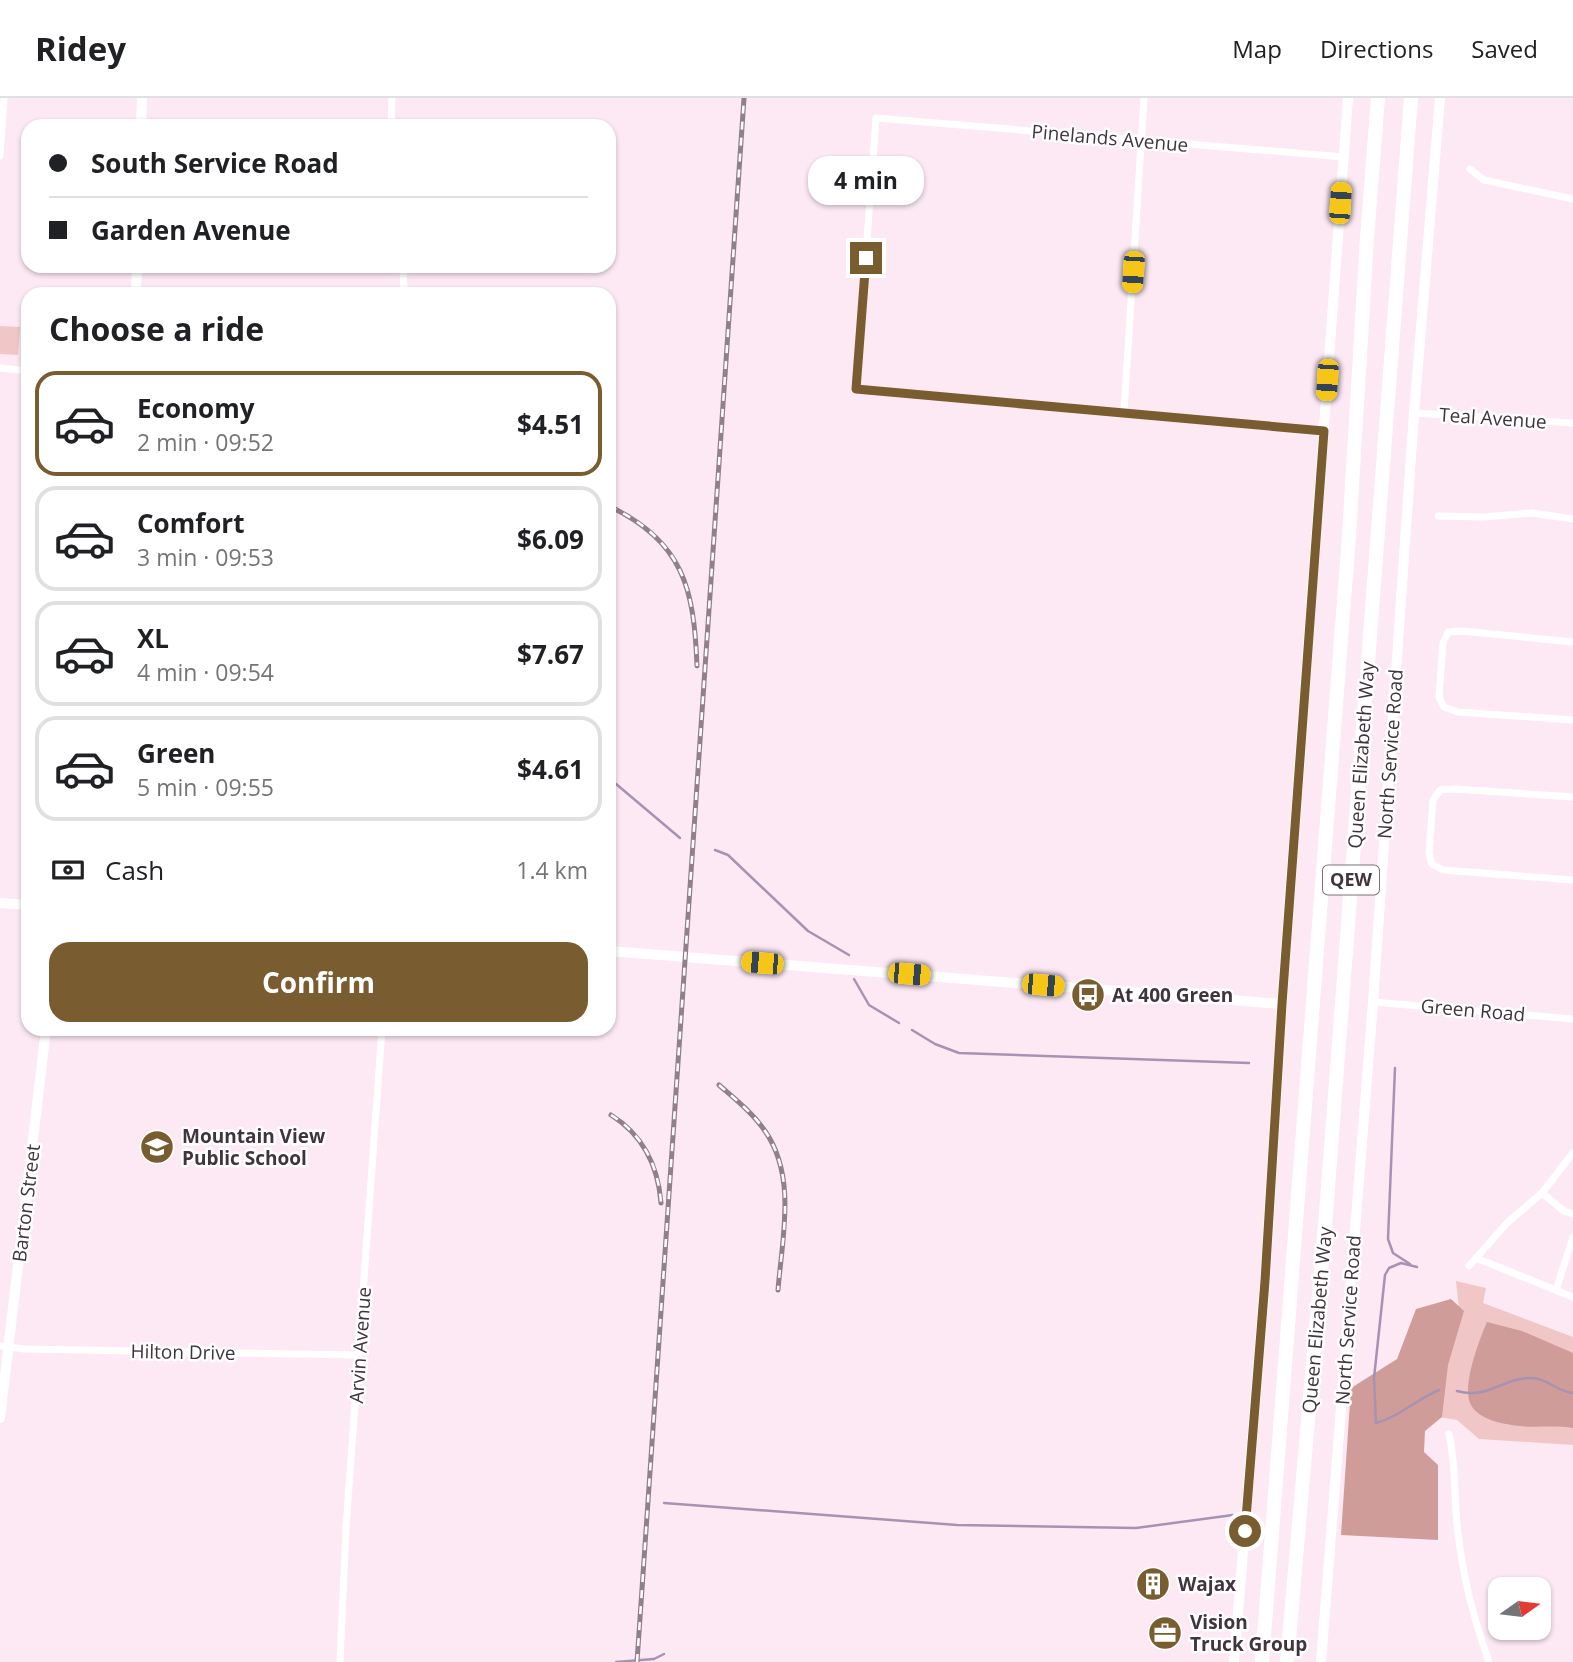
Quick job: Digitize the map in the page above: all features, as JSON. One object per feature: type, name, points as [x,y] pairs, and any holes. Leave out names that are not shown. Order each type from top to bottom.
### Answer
[{"type":"highway","name":"Queen Elizabeth Way","points":[[1262,1662],[1348,550],[1378,98]]},
{"type":"highway","name":"Queen Elizabeth Way","points":[[1287,1662],[1326,1213],[1411,98]]},
{"type":"street","points":[[0,156],[4,98]]},
{"type":"street","points":[[141,119],[142,98]]},
{"type":"street","points":[[391,119],[392,98]]},
{"type":"street","points":[[1144,98],[1124,412],[1324,431]]},
{"type":"street","points":[[1234,1662],[1265,1281],[1282,1004],[1348,98]]},
{"type":"street","name":"North Service Road","points":[[1321,1662],[1440,98]]},
{"type":"street","name":"Pinelands Avenue","points":[[1124,412],[856,389],[876,118],[1344,157]]},
{"type":"street","points":[[1470,169],[1484,180],[1573,199]]},
{"type":"street","points":[[0,368],[21,370]]},
{"type":"street","name":"Teal Avenue","points":[[1414,413],[1573,423]]},
{"type":"street","points":[[1438,516],[1483,517],[1532,513],[1573,519]]},
{"type":"street","points":[[1573,642],[1462,631],[1448,632],[1443,643],[1439,697],[1444,707],[1458,712],[1573,720]]},
{"type":"street","points":[[1573,797],[1440,790],[1433,800],[1429,853],[1432,864],[1443,870],[1573,880]]},
{"type":"street","points":[[0,903],[21,904]]},
{"type":"street","points":[[616,952],[1282,1004]]},
{"type":"street","name":"Green Road","points":[[1373,1002],[1573,1019]]},
{"type":"street","name":"Barton Street","points":[[0,1418],[4,1347],[45,1036]]},
{"type":"street","name":"Arvin Avenue","points":[[340,1662],[340,1620],[381,1036]]},
{"type":"street","points":[[1469,1266],[1507,1223],[1542,1193],[1573,1153]]},
{"type":"street","points":[[1542,1193],[1564,1211],[1573,1214]]},
{"type":"street","points":[[1556,1290],[1573,1237]]},
{"type":"street","points":[[1476,1258],[1573,1297]]},
{"type":"street","name":"Hilton Drive","points":[[4,1347],[358,1355]]},
{"type":"street","points":[[1449,1434],[1453,1452],[1457,1527],[1465,1580],[1489,1662]]},
{"type":"shaded area","points":[[0,326],[20,327],[18,355],[0,354]]},
{"type":"shaded area","points":[[1456,1281],[1486,1288],[1483,1303],[1573,1337],[1573,1445],[1479,1439],[1457,1420],[1426,1415],[1459,1310]]},
{"type":"shaded area","points":[[1451,1299],[1464,1311],[1448,1365],[1442,1417],[1425,1431],[1424,1452],[1438,1465],[1438,1540],[1341,1535],[1351,1388],[1397,1359],[1416,1309]]},
{"type":"shaded area","points":[[1487,1322],[1522,1331],[1573,1353],[1573,1428],[1506,1424],[1485,1418],[1475,1410],[1468,1397],[1468,1387],[1476,1352]]},
{"type":"waterway","points":[[616,784],[680,838]]},
{"type":"waterway","points":[[715,850],[728,855],[808,931],[849,955]]},
{"type":"waterway","points":[[854,979],[869,1005],[899,1023]]},
{"type":"waterway","points":[[912,1030],[935,1044],[959,1053],[1249,1063]]},
{"type":"waterway","points":[[1395,1068],[1388,1239],[1393,1253],[1410,1264]]},
{"type":"waterway","points":[[1417,1267],[1401,1263],[1389,1268],[1385,1275],[1374,1378],[1376,1423],[1439,1390]]},
{"type":"waterway","points":[[1457,1391],[1478,1393],[1512,1381],[1532,1378],[1573,1393]]},
{"type":"waterway","points":[[664,1503],[957,1525],[1136,1528],[1233,1515]]},
{"type":"waterway","points":[[616,1662],[654,1659],[664,1654]]},
{"type":"railway","points":[[637,1662],[744,98]]},
{"type":"railway","points":[[616,510],[654,535],[669,552],[680,571],[693,614],[697,666]]},
{"type":"railway","points":[[719,1085],[760,1124],[775,1149],[781,1168],[785,1208],[778,1290]]},
{"type":"railway","points":[[611,1115],[632,1132],[647,1152],[656,1176],[661,1203]]},
{"type":"place","name":"At 400 Green","points":[[1088,995]]},
{"type":"place","name":"Mountain View Public School","points":[[157,1147]]},
{"type":"place","name":"Wajax","points":[[1153,1584]]},
{"type":"place","name":"Vision Truck Group","points":[[1165,1633]]},
{"type":"route","points":[[866,258],[856,389],[1324,431],[1245,1531]]}]
